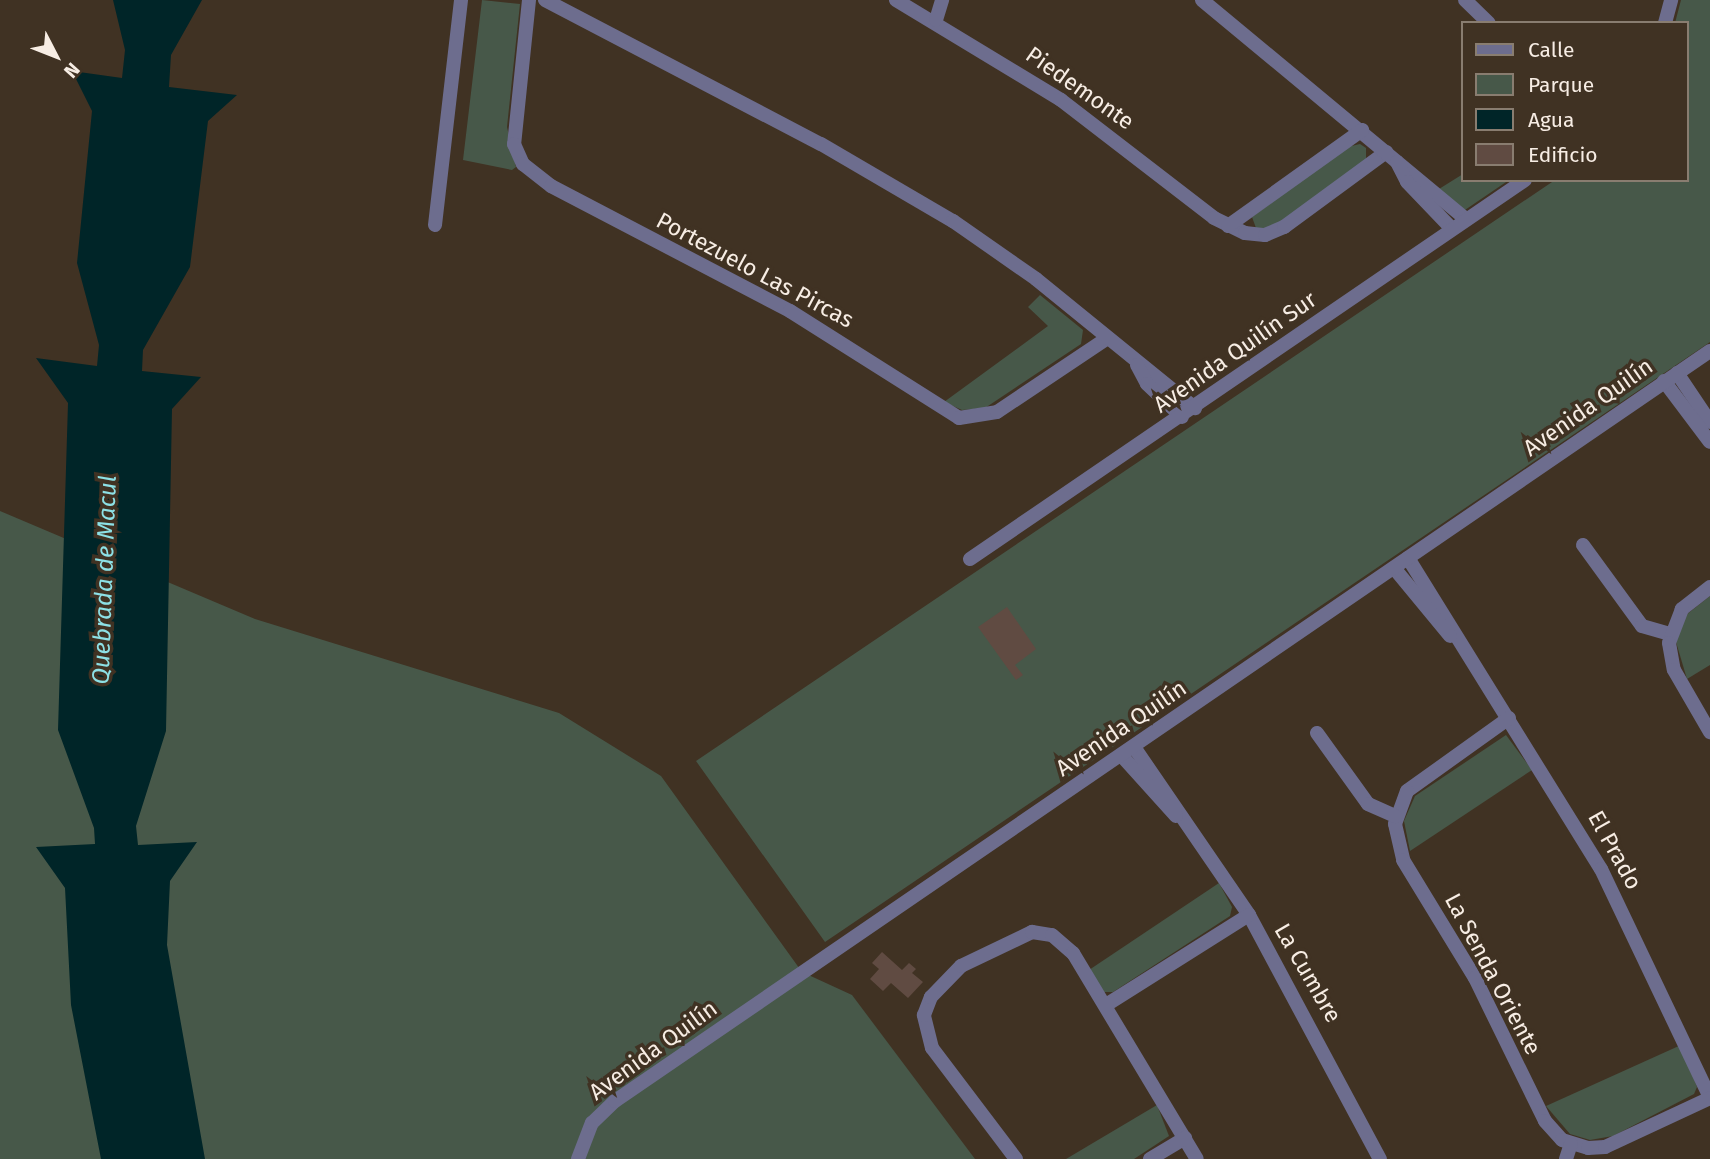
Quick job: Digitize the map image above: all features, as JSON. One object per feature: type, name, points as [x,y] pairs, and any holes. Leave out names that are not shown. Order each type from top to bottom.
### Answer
[{"type":"street","points":[[435,225],[461,0]]},
{"type":"street","name":"Portezuelo Las Pircas","points":[[529,0],[514,144],[523,164],[551,186],[790,311],[959,418],[997,412],[1106,339]]},
{"type":"street","points":[[545,0],[933,208],[1017,265],[1137,365],[1159,376],[1195,408]]},
{"type":"street","name":"Piedemonte","points":[[896,0],[936,20],[1089,120],[1228,226],[1253,235],[1277,230],[1386,152]]},
{"type":"street","points":[[1202,0],[1466,219]]},
{"type":"street","points":[[1465,0],[1486,20]]},
{"type":"street","points":[[1479,0],[1486,20]]},
{"type":"street","points":[[1666,21],[1671,0]]},
{"type":"street","points":[[936,20],[939,1]]},
{"type":"street","points":[[1228,226],[1362,130]]},
{"type":"street","points":[[1398,162],[1407,182],[1452,229]]},
{"type":"street","name":"Avenida Quilín Sur","points":[[970,559],[1182,417],[1522,182]]},
{"type":"street","name":"Avenida Quilín","points":[[578,1159],[592,1123],[615,1101],[1710,351]]},
{"type":"street","points":[[1137,365],[1147,384],[1182,417]]},
{"type":"street","points":[[1677,373],[1710,422]]},
{"type":"street","points":[[1664,381],[1710,442]]},
{"type":"street","points":[[1583,545],[1642,626],[1670,634]]},
{"type":"street","name":"El Prado","points":[[1408,558],[1454,639],[1509,718],[1601,869],[1710,1098]]},
{"type":"street","name":"El Prado","points":[[1394,568],[1454,639]]},
{"type":"street","points":[[1710,587],[1682,609],[1670,634],[1674,670],[1710,732]]},
{"type":"street","points":[[1317,733],[1368,804],[1395,816],[1413,784],[1509,718]]},
{"type":"street","name":"La Cumbre","points":[[1134,747],[1180,819],[1249,915],[1380,1159]]},
{"type":"street","name":"La Cumbre","points":[[1121,755],[1153,797],[1180,819]]},
{"type":"street","name":"La Senda Oriente","points":[[1395,816],[1403,860],[1470,970],[1545,1121],[1570,1144]]},
{"type":"street","points":[[1106,1005],[1249,915]]},
{"type":"street","points":[[1016,1159],[928,1041],[924,1015],[931,998],[973,958],[1022,934],[1043,932],[1067,945],[1106,1005],[1197,1159]]},
{"type":"street","points":[[1566,1159],[1570,1144],[1605,1147],[1710,1098]]},
{"type":"street","points":[[1150,1159],[1185,1138]]},
{"type":"green space","points":[[482,0],[520,4],[507,127],[516,167],[512,170],[463,160]]},
{"type":"green space","points":[[1681,0],[1710,0],[1710,342],[825,942],[696,761],[1552,182],[1689,182],[1689,21],[1676,21]]},
{"type":"green space","points":[[1360,144],[1366,148],[1366,160],[1271,229],[1256,228],[1252,217],[1347,147]]},
{"type":"green space","points":[[1462,175],[1462,182],[1506,182],[1462,212],[1439,189]]},
{"type":"green space","points":[[1040,295],[1083,330],[1081,344],[985,408],[962,410],[944,402],[1048,326],[1028,307]]},
{"type":"green space","points":[[0,511],[255,619],[559,713],[661,776],[802,972],[852,995],[975,1159],[0,1159]]},
{"type":"green space","points":[[1710,596],[1710,665],[1687,679],[1676,642],[1686,615]]},
{"type":"green space","points":[[1506,735],[1532,770],[1410,851],[1404,821],[1415,796]]},
{"type":"green space","points":[[1219,883],[1232,907],[1230,916],[1113,992],[1104,992],[1089,970]]},
{"type":"green space","points":[[1681,1045],[1697,1087],[1694,1094],[1613,1136],[1590,1140],[1570,1134],[1546,1106]]},
{"type":"green space","points":[[1157,1105],[1169,1136],[1134,1159],[1066,1159]]},
{"type":"water","name":"Quebrada de Macul","points":[[113,0],[202,0],[171,55],[169,87],[237,95],[208,121],[190,267],[143,350],[142,371],[201,377],[172,409],[166,731],[136,826],[138,845],[197,842],[170,881],[167,945],[205,1159],[101,1159],[71,1005],[65,888],[36,847],[95,844],[94,828],[58,730],[68,403],[36,358],[97,366],[99,345],[77,263],[92,111],[72,71],[122,78],[125,50]]},
{"type":"building","points":[[1007,607],[1036,649],[1015,665],[1023,675],[1016,680],[978,627]]},
{"type":"building","points":[[882,952],[902,970],[909,963],[916,969],[912,973],[923,982],[908,998],[891,983],[883,991],[870,979],[879,969],[872,963]]}]
